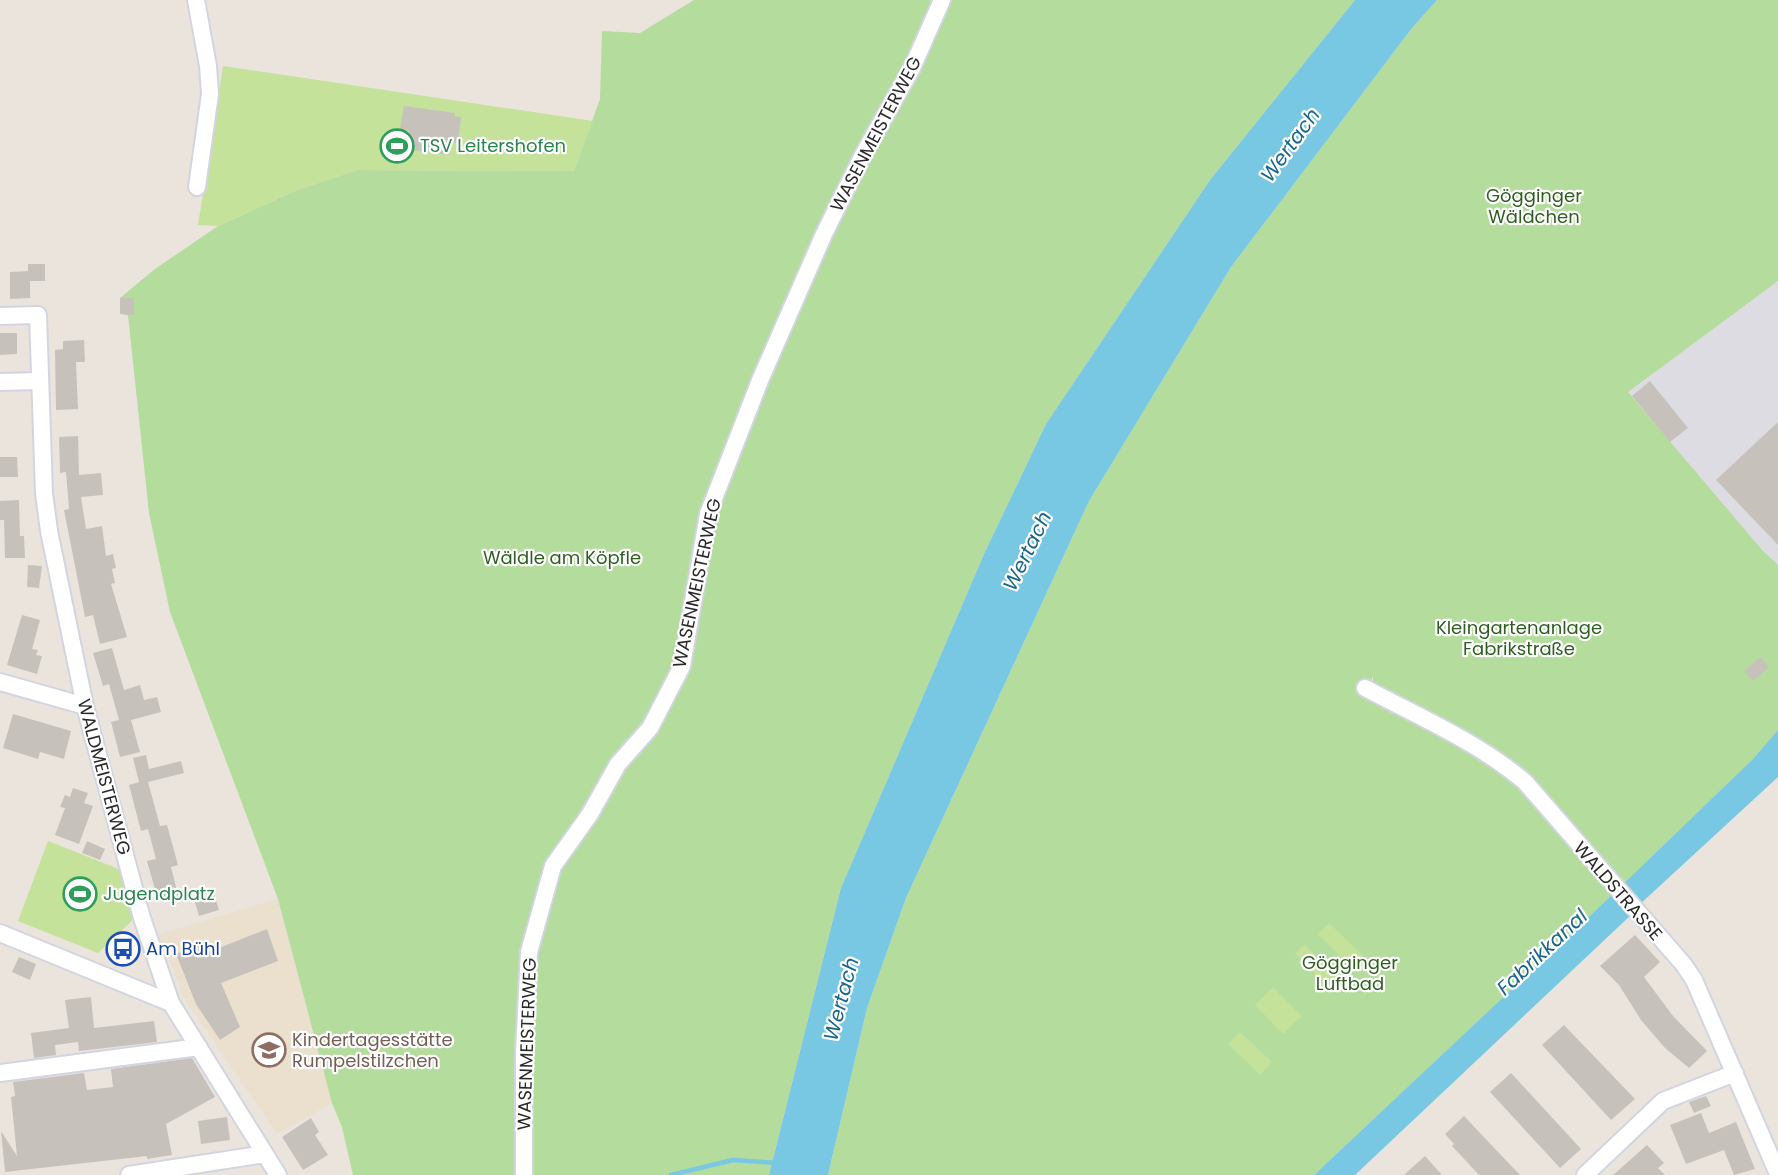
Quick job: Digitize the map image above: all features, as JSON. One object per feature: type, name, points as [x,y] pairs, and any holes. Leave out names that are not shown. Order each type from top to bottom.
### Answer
[{"type":"street","points":[[196,0],[208,66],[210,94],[197,187]]},
{"type":"street","name":"WASENMEISTERWEG","points":[[524,1175],[524,1052],[529,952],[553,866],[590,814],[618,764],[650,728],[682,666],[708,514],[756,388],[821,240],[864,153],[912,68],[942,0]]},
{"type":"street","name":"WALDMEISTERWEG","points":[[0,316],[38,315],[44,493],[85,706],[142,918],[171,1003],[279,1175]]},
{"type":"street","points":[[0,382],[39,381]]},
{"type":"street","points":[[0,682],[85,706]]},
{"type":"street","name":"WALDSTRASSE","points":[[1365,688],[1473,745],[1507,767],[1525,782],[1639,913],[1694,980],[1778,1174]]},
{"type":"street","points":[[0,933],[171,1003]]},
{"type":"street","points":[[0,1073],[199,1047]]},
{"type":"street","points":[[1585,1175],[1663,1101],[1735,1073]]},
{"type":"street","points":[[129,1175],[265,1154]]},
{"type":"shaded area","points":[[1778,281],[1778,565],[1763,551],[1628,392]]},
{"type":"shaded area","name":"Kindertagesstätte Rumpelstilzchen","points":[[278,899],[332,1103],[277,1134],[184,998],[159,934]]},
{"type":"green space","name":"Wäldle am Köpfle","points":[[694,0],[1355,0],[1210,180],[1046,424],[984,554],[841,888],[769,1175],[353,1175],[342,1127],[332,1103],[278,899],[170,612],[149,513],[128,315],[120,314],[120,298],[155,269],[218,226],[297,190],[357,170],[574,171],[600,99],[602,31],[640,33]]},
{"type":"green space","name":"Gögginger Wäldchen","points":[[1437,0],[1778,0],[1778,281],[1628,392],[1763,551],[1778,565],[1778,730],[1752,760],[1621,886],[1614,883],[1528,781],[1475,743],[1379,690],[1373,684],[1373,676],[1367,693],[1506,769],[1525,782],[1613,894],[1314,1175],[828,1175],[867,1008],[906,898],[1089,501],[1231,267],[1412,28]]},
{"type":"green space","name":"TSV Leitershofen","points":[[223,66],[593,121],[574,171],[357,170],[297,190],[218,226],[198,225]]},
{"type":"green space","name":"Jugendplatz","points":[[48,841],[126,872],[137,916],[98,953],[18,921]]},
{"type":"green space","points":[[1329,923],[1363,956],[1351,967],[1318,934]]},
{"type":"green space","points":[[1304,944],[1341,982],[1332,991],[1295,954]]},
{"type":"green space","points":[[1273,987],[1302,1016],[1283,1034],[1255,1005]]},
{"type":"green space","points":[[1240,1032],[1272,1062],[1260,1075],[1228,1044]]},
{"type":"water","name":"Wertach","points":[[1355,0],[1437,0],[1412,28],[1231,267],[1089,501],[906,898],[867,1008],[828,1175],[769,1175],[841,888],[984,554],[1046,424],[1210,180]]},
{"type":"water","points":[[1778,730],[1778,777],[1638,906],[1621,886],[1752,760]]},
{"type":"water","points":[[1613,894],[1631,915],[1355,1175],[1314,1175]]},
{"type":"building","points":[[404,106],[455,113],[455,116],[461,117],[458,143],[451,142],[449,155],[406,149],[409,131],[400,129]]},
{"type":"building","points":[[28,264],[45,264],[45,281],[30,281],[30,298],[10,299],[10,272],[28,271]]},
{"type":"building","points":[[120,298],[134,298],[134,315],[120,314]]},
{"type":"building","points":[[0,333],[17,333],[17,354],[0,355]]},
{"type":"building","points":[[84,340],[85,362],[76,362],[78,409],[56,410],[55,350],[63,349],[63,341]]},
{"type":"building","points":[[1650,381],[1688,428],[1670,442],[1632,396]]},
{"type":"building","points":[[1778,422],[1778,545],[1716,480]]},
{"type":"building","points":[[78,436],[79,475],[101,473],[103,495],[81,497],[86,529],[102,526],[106,556],[113,554],[116,568],[112,569],[115,583],[111,584],[127,637],[100,644],[93,615],[85,617],[64,510],[69,509],[66,472],[60,473],[59,437]]},
{"type":"building","points":[[0,457],[17,457],[18,477],[0,477]]},
{"type":"building","points":[[19,500],[20,536],[24,536],[25,558],[5,558],[4,520],[0,520],[0,501]]},
{"type":"building","points":[[28,565],[42,566],[39,588],[27,587]]},
{"type":"building","points":[[22,615],[40,620],[32,649],[38,650],[36,655],[42,656],[37,674],[7,665]]},
{"type":"building","points":[[112,648],[124,690],[140,685],[144,700],[157,697],[161,712],[131,720],[140,752],[120,757],[111,722],[119,720],[109,684],[103,686],[93,653]]},
{"type":"building","points":[[1760,657],[1769,667],[1753,681],[1744,671]]},
{"type":"building","points":[[13,714],[71,731],[64,759],[40,752],[38,759],[3,748]]},
{"type":"building","points":[[146,755],[149,769],[181,761],[184,773],[148,782],[160,826],[167,825],[178,865],[171,867],[178,895],[158,900],[147,861],[156,859],[148,829],[141,831],[129,785],[139,782],[133,758]]},
{"type":"building","points":[[73,788],[88,793],[84,803],[93,806],[79,844],[55,835],[65,808],[60,807],[65,795],[70,797]]},
{"type":"building","points":[[87,841],[105,849],[100,860],[82,853]]},
{"type":"building","points":[[214,894],[219,910],[199,916],[194,899]]},
{"type":"building","points":[[267,929],[278,961],[221,983],[240,1027],[220,1040],[196,1004],[176,954],[205,941],[209,952]]},
{"type":"building","points":[[1635,935],[1660,962],[1644,977],[1673,1016],[1707,1051],[1689,1068],[1665,1048],[1641,1020],[1619,985],[1600,966]]},
{"type":"building","points":[[19,957],[36,964],[30,980],[12,972]]},
{"type":"building","points":[[91,997],[94,1028],[154,1021],[157,1042],[79,1051],[78,1042],[55,1045],[56,1055],[34,1058],[31,1033],[69,1028],[65,1000]]},
{"type":"building","points":[[1564,1025],[1635,1099],[1611,1120],[1542,1045]]},
{"type":"building","points":[[192,1058],[215,1097],[166,1124],[172,1155],[5,1172],[1,1131],[17,1156],[11,1097],[15,1096],[13,1082],[84,1073],[87,1090],[113,1087],[111,1069]]},
{"type":"building","points":[[1511,1073],[1581,1149],[1560,1168],[1490,1092]]},
{"type":"building","points":[[1706,1096],[1711,1106],[1694,1113],[1689,1102]]},
{"type":"building","points":[[1701,1113],[1709,1133],[1736,1122],[1755,1169],[1734,1175],[1724,1150],[1686,1164],[1670,1125]]},
{"type":"building","points":[[1464,1116],[1520,1175],[1479,1175],[1452,1146],[1454,1144],[1445,1134]]},
{"type":"building","points":[[227,1117],[230,1140],[201,1144],[198,1121]]},
{"type":"building","points":[[311,1118],[319,1132],[315,1135],[328,1155],[303,1170],[282,1137]]},
{"type":"building","points":[[1647,1145],[1664,1163],[1658,1168],[1665,1175],[1613,1175]]},
{"type":"building","points":[[1425,1156],[1442,1175],[1404,1175]]},
{"type":"waterway","points":[[671,1175],[733,1160],[777,1163]]},
{"type":"place","name":"TSV Leitershofen","points":[[397,146]]},
{"type":"place","name":"Jugendplatz","points":[[80,894]]},
{"type":"place","name":"Am Bühl","points":[[123,949]]},
{"type":"place","name":"Kindertagesstätte Rumpelstilzchen","points":[[269,1050]]},
{"type":"park label","name":"Kleingartenanlage Fabrikstraße","points":[[1519,638]]},
{"type":"park label","name":"Gögginger Luftbad","points":[[1350,973]]},
{"type":"water label","name":"Fabrikkanal","points":[[1542,952]]}]
